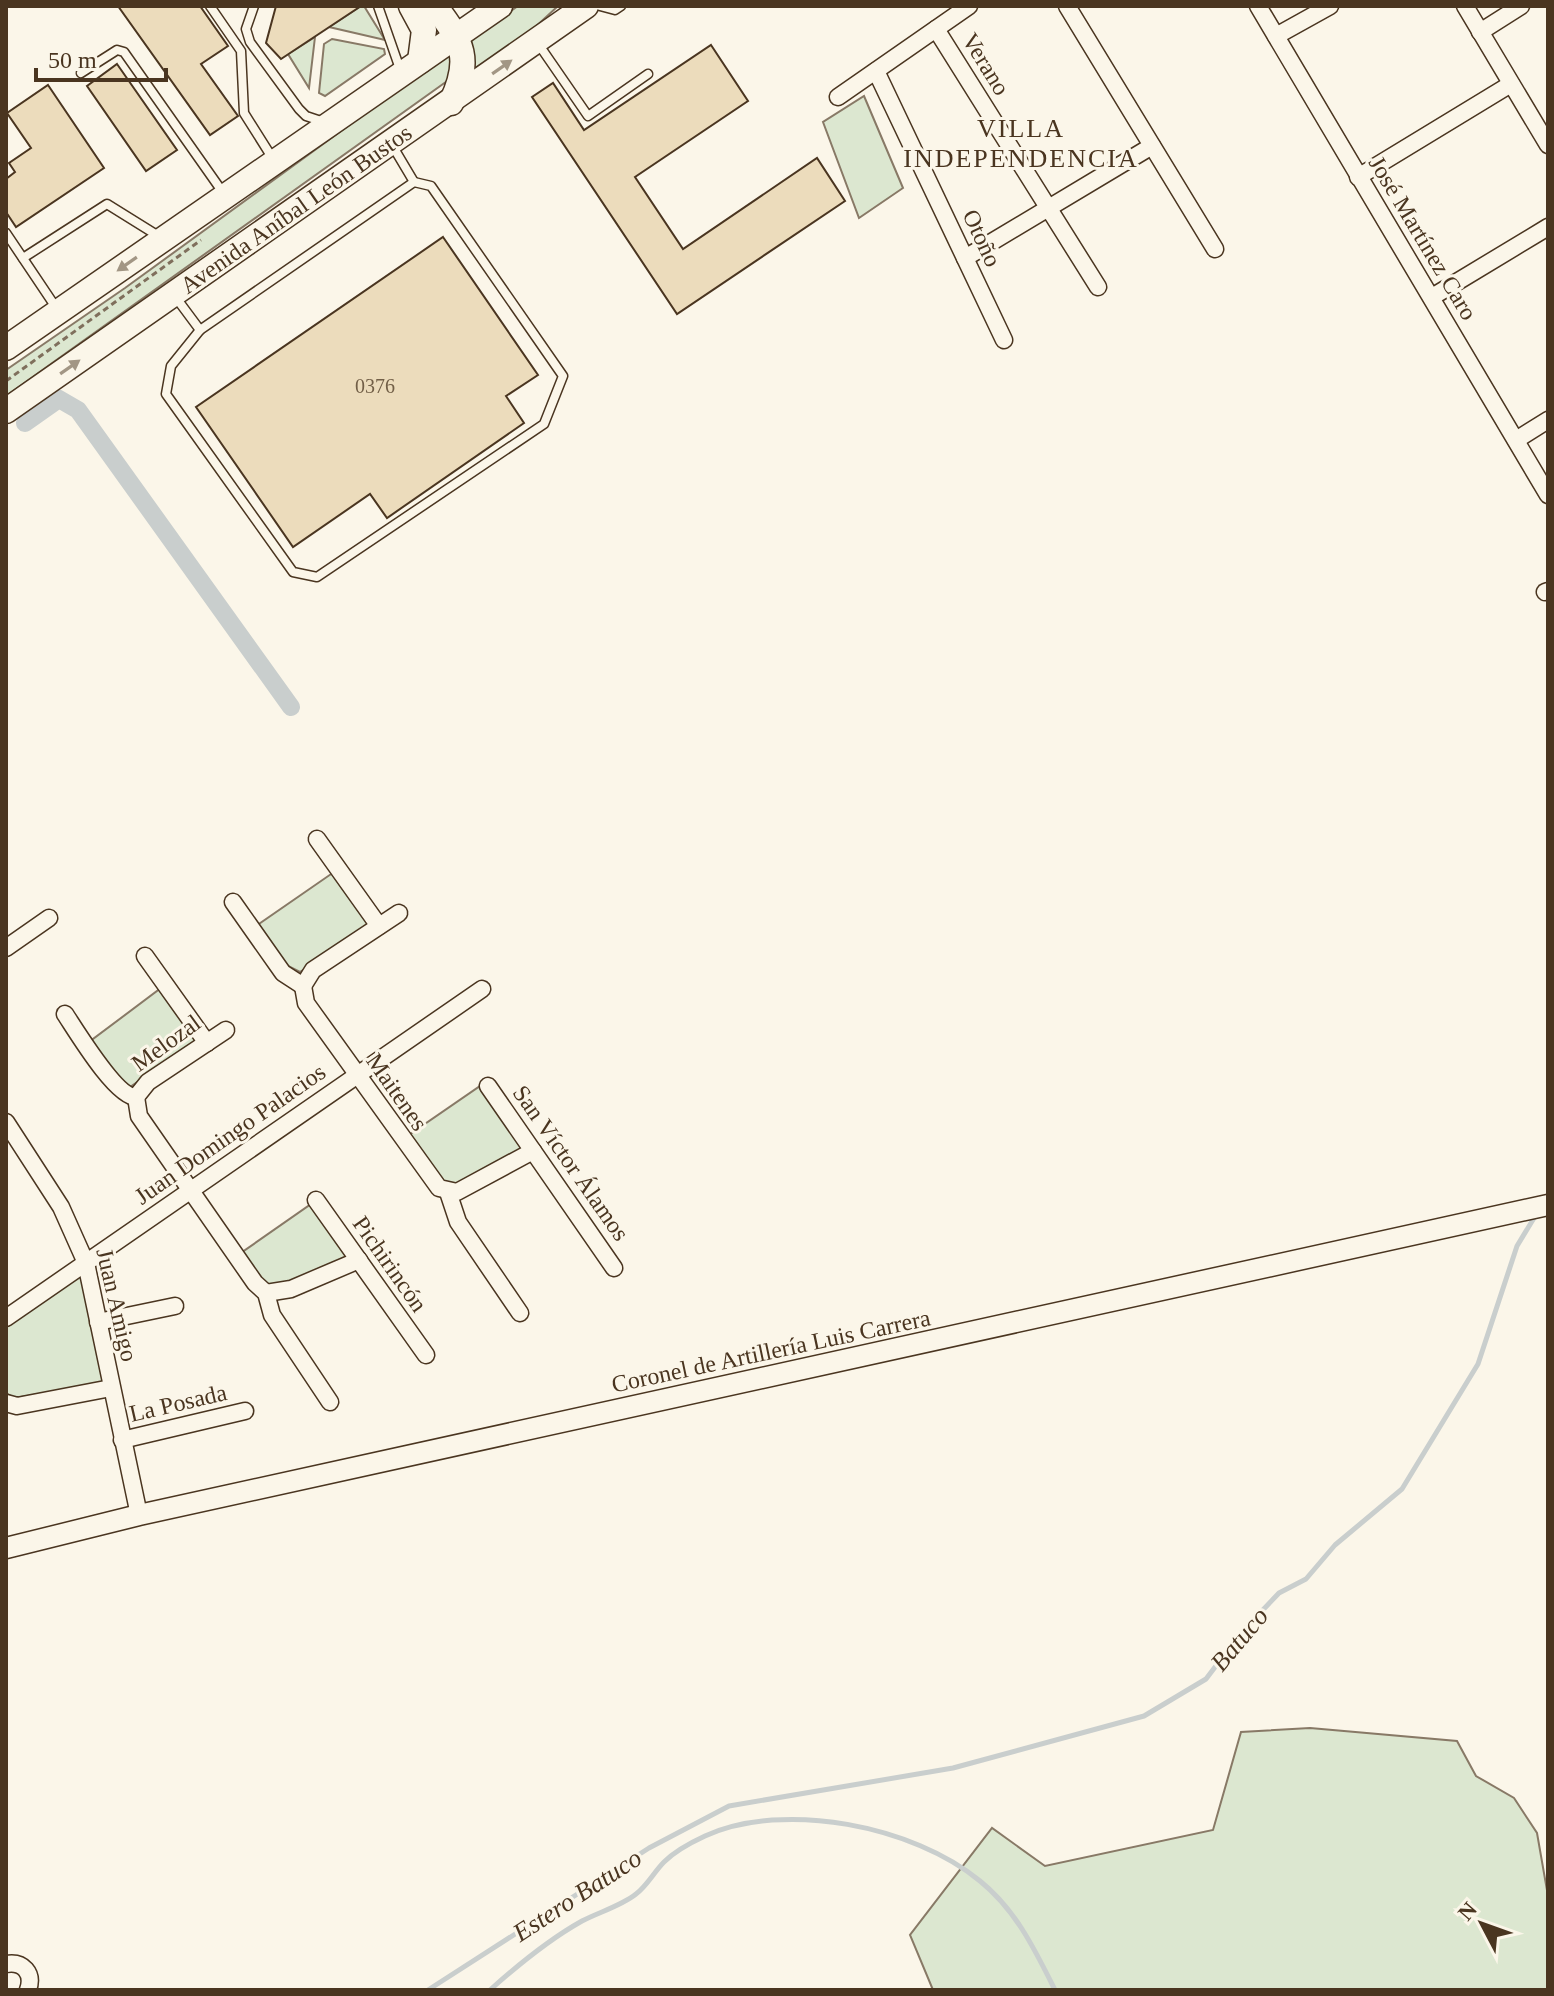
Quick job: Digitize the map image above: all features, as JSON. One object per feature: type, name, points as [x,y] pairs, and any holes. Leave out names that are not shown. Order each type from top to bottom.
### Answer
[{"type":"main road","points":[[411,6],[424,30],[411,68]]},
{"type":"main road","points":[[435,6],[458,36],[463,66],[451,103]]},
{"type":"main road","name":"Avenida Aníbal León Bustos","points":[[6,348],[500,6]]},
{"type":"main road","name":"Avenida Aníbal León Bustos","points":[[6,411],[586,6]]},
{"type":"street","points":[[838,97],[969,6]]},
{"type":"street","name":"José Martínez Caro","points":[[1258,6],[1548,495]]},
{"type":"street","points":[[1276,36],[1330,6]]},
{"type":"street","points":[[1465,6],[1545,135]]},
{"type":"street","points":[[1480,32],[1521,6]]},
{"type":"street","points":[[1074,9],[1215,249]]},
{"type":"street","name":"Verano","points":[[936,29],[1098,287]]},
{"type":"street","name":"Otoño","points":[[876,71],[1004,340]]},
{"type":"street","points":[[1358,177],[1511,84]]},
{"type":"street","points":[[965,258],[1152,146]]},
{"type":"street","points":[[1432,297],[1548,227]]},
{"type":"street","points":[[1516,440],[1548,420]]},
{"type":"street","points":[[317,839],[379,926]]},
{"type":"street","name":"Maitenes","points":[[233,902],[283,973],[303,986],[306,1003],[433,1184],[448,1192],[458,1222],[520,1313]]},
{"type":"street","points":[[303,986],[313,970],[399,913]]},
{"type":"street","points":[[6,948],[49,918]]},
{"type":"street","points":[[145,956],[207,1043]]},
{"type":"street","name":"Juan Domingo Palacios","points":[[6,1318],[482,989]]},
{"type":"street","points":[[65,1014],[117,1087],[129,1097],[136,1097],[139,1116],[255,1283],[266,1293],[272,1315],[330,1402]]},
{"type":"street","name":"Melozal","points":[[136,1097],[148,1082],[226,1030]]},
{"type":"street","name":"San Víctor Álamos","points":[[488,1086],[614,1268]]},
{"type":"street","name":"Juan Amigo","points":[[9,1134],[61,1207],[86,1263],[139,1515]]},
{"type":"street","points":[[448,1192],[469,1187],[533,1151]]},
{"type":"street","name":"Pichirincón","points":[[316,1200],[426,1355]]},
{"type":"street","name":"Coronel de Artillería Luis Carrera","points":[[6,1548],[139,1515],[1538,1207]]},
{"type":"street","points":[[266,1293],[291,1289],[359,1260]]},
{"type":"street","points":[[98,1322],[175,1306]]},
{"type":"street","points":[[6,1403],[17,1406],[111,1388]]},
{"type":"street","name":"La Posada","points":[[122,1440],[245,1411]]},
{"type":"street","points":[[6,1964],[15,1963],[26,1969],[31,1980],[28,1990]]},
{"type":"lane","points":[[210,6],[241,51],[244,113],[275,162]]},
{"type":"lane","points":[[254,6],[246,29],[261,58],[306,116],[333,122]]},
{"type":"lane","points":[[378,6],[411,68]]},
{"type":"lane","points":[[600,6],[615,10],[621,6]]},
{"type":"lane","points":[[537,42],[588,116],[648,74]]},
{"type":"lane","points":[[81,73],[117,50],[124,52],[225,196]]},
{"type":"lane","points":[[392,144],[414,182],[431,186],[563,376],[544,424],[317,577],[293,572],[166,394],[171,366],[200,330],[414,182]]},
{"type":"lane","points":[[23,258],[107,204],[163,240]]},
{"type":"lane","points":[[6,233],[59,311]]},
{"type":"lane","points":[[173,294],[200,330]]},
{"type":"green space","points":[[364,6],[385,40],[329,27]]},
{"type":"green space","points":[[518,6],[558,6],[502,58],[468,74],[469,40]]},
{"type":"green space","points":[[315,37],[309,88],[288,54]]},
{"type":"green space","points":[[332,39],[384,49],[385,54],[325,96],[319,93],[324,44]]},
{"type":"green space","points":[[451,51],[450,79],[6,396],[6,370],[125,288]]},
{"type":"green space","points":[[864,96],[903,188],[859,218],[823,122]]},
{"type":"green space","points":[[334,872],[373,924],[300,972],[280,962],[256,926]]},
{"type":"green space","points":[[161,988],[197,1041],[130,1087],[118,1080],[89,1042]]},
{"type":"green space","points":[[483,1084],[528,1149],[449,1188],[406,1137]]},
{"type":"green space","points":[[314,1202],[354,1259],[269,1289],[238,1255]]},
{"type":"green space","points":[[82,1270],[103,1383],[15,1398],[6,1393],[6,1324]]},
{"type":"green space","points":[[1310,1728],[1457,1741],[1476,1776],[1514,1798],[1537,1833],[1548,1896],[1548,1990],[933,1990],[910,1935],[992,1828],[1045,1866],[1213,1830],[1241,1732]]},
{"type":"building","points":[[118,6],[200,6],[228,46],[201,64],[238,116],[210,135]]},
{"type":"building","points":[[276,6],[361,6],[281,59],[266,43]]},
{"type":"building","points":[[711,45],[748,101],[635,177],[683,249],[817,158],[845,201],[677,314],[532,97],[553,83],[584,130]]},
{"type":"building","points":[[117,64],[177,150],[146,171],[87,86]]},
{"type":"building","points":[[48,85],[104,168],[16,227],[6,212],[6,179],[15,172],[9,163],[31,148],[7,113]]},
{"type":"building","points":[[443,237],[538,375],[506,396],[524,423],[387,518],[370,494],[293,547],[196,407]]},
{"type":"waterway","points":[[25,423],[59,399],[78,410],[291,707]]},
{"type":"waterway","name":"Batuco","points":[[428,1990],[649,1848],[729,1806],[953,1768],[1144,1716],[1206,1679],[1240,1634],[1279,1593],[1306,1579],[1335,1545],[1402,1489],[1478,1364],[1517,1246],[1537,1213]]},
{"type":"waterway","name":"Estero Batuco","points":[[490,1990],[557,1936],[636,1894],[678,1851],[705,1836],[737,1825],[772,1820],[847,1824],[885,1833],[952,1862],[980,1881],[1004,1905],[1032,1946],[1055,1990]]},
{"type":"district","name":"VILLA INDEPENDENCIA","points":[[1021,143]]}]
